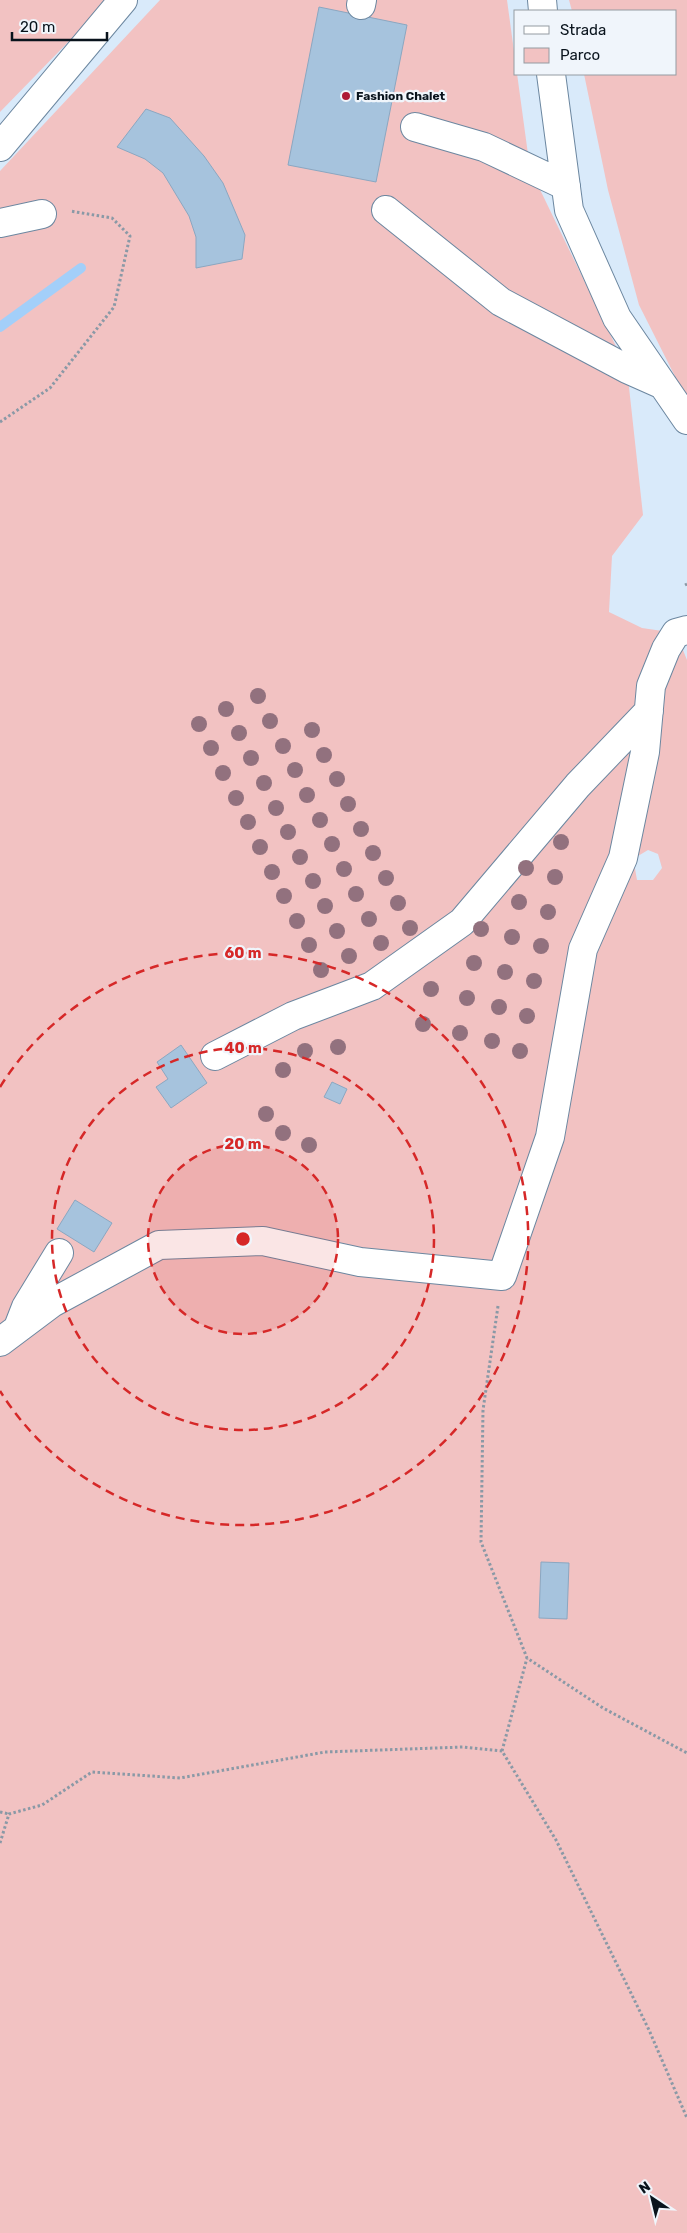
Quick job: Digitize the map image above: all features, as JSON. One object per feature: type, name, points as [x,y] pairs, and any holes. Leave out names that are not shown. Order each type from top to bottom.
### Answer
[{"type":"street","points":[[0,147],[123,0]]},
{"type":"street","points":[[551,75],[569,210],[617,318],[680,402]]},
{"type":"street","points":[[415,127],[484,147],[566,186]]},
{"type":"street","points":[[386,210],[501,302],[627,369],[680,402]]},
{"type":"street","points":[[0,223],[42,214]]},
{"type":"street","points":[[9,1336],[52,1303],[159,1245],[263,1240],[360,1262],[502,1276],[550,1137],[583,949],[623,858],[645,752],[651,686],[666,648],[676,633],[687,630]]},
{"type":"street","points":[[215,1056],[293,1016],[372,986],[462,922],[578,785],[649,711]]},
{"type":"street","points":[[9,1336],[58,1253]]},
{"type":"path","points":[[0,422],[50,388],[114,307],[130,236],[112,218],[73,210],[42,214]]},
{"type":"path","points":[[502,1276],[483,1410],[481,1542],[528,1658],[603,1708],[687,1753]]},
{"type":"path","points":[[528,1658],[502,1751],[556,1840],[649,2030],[687,2118]]},
{"type":"path","points":[[0,1812],[9,1814],[42,1805],[92,1772],[180,1778],[325,1752],[464,1747],[502,1751]]},
{"type":"path","points":[[0,1843],[9,1814]]},
{"type":"green space","points":[[0,0],[109,0],[0,112]]},
{"type":"green space","points":[[160,0],[507,0],[514,51],[514,75],[517,75],[530,169],[627,369],[643,515],[612,556],[609,612],[642,628],[676,633],[687,660],[687,2233],[0,2233],[0,171]],"holes":[[[648,850],[658,854],[662,868],[653,880],[637,880],[634,863],[638,856]]]},
{"type":"green space","points":[[569,0],[687,0],[687,400],[639,305],[608,190],[584,75],[677,75],[677,10],[572,10]]},
{"type":"building","points":[[319,7],[407,25],[376,182],[288,165]]},
{"type":"building","points":[[146,109],[170,118],[204,156],[223,183],[245,235],[242,259],[196,268],[196,237],[189,216],[163,173],[145,159],[117,147]]},
{"type":"building","points":[[181,1045],[207,1083],[171,1108],[156,1087],[168,1079],[157,1062]]},
{"type":"building","points":[[332,1082],[347,1089],[340,1104],[324,1097]]},
{"type":"building","points":[[75,1200],[112,1223],[94,1252],[57,1229]]},
{"type":"building","points":[[541,1562],[569,1563],[567,1619],[539,1618]]},
{"type":"waterway","points":[[0,327],[81,268]]},
{"type":"place","name":"Fashion Chalet","points":[[346,96]]}]
